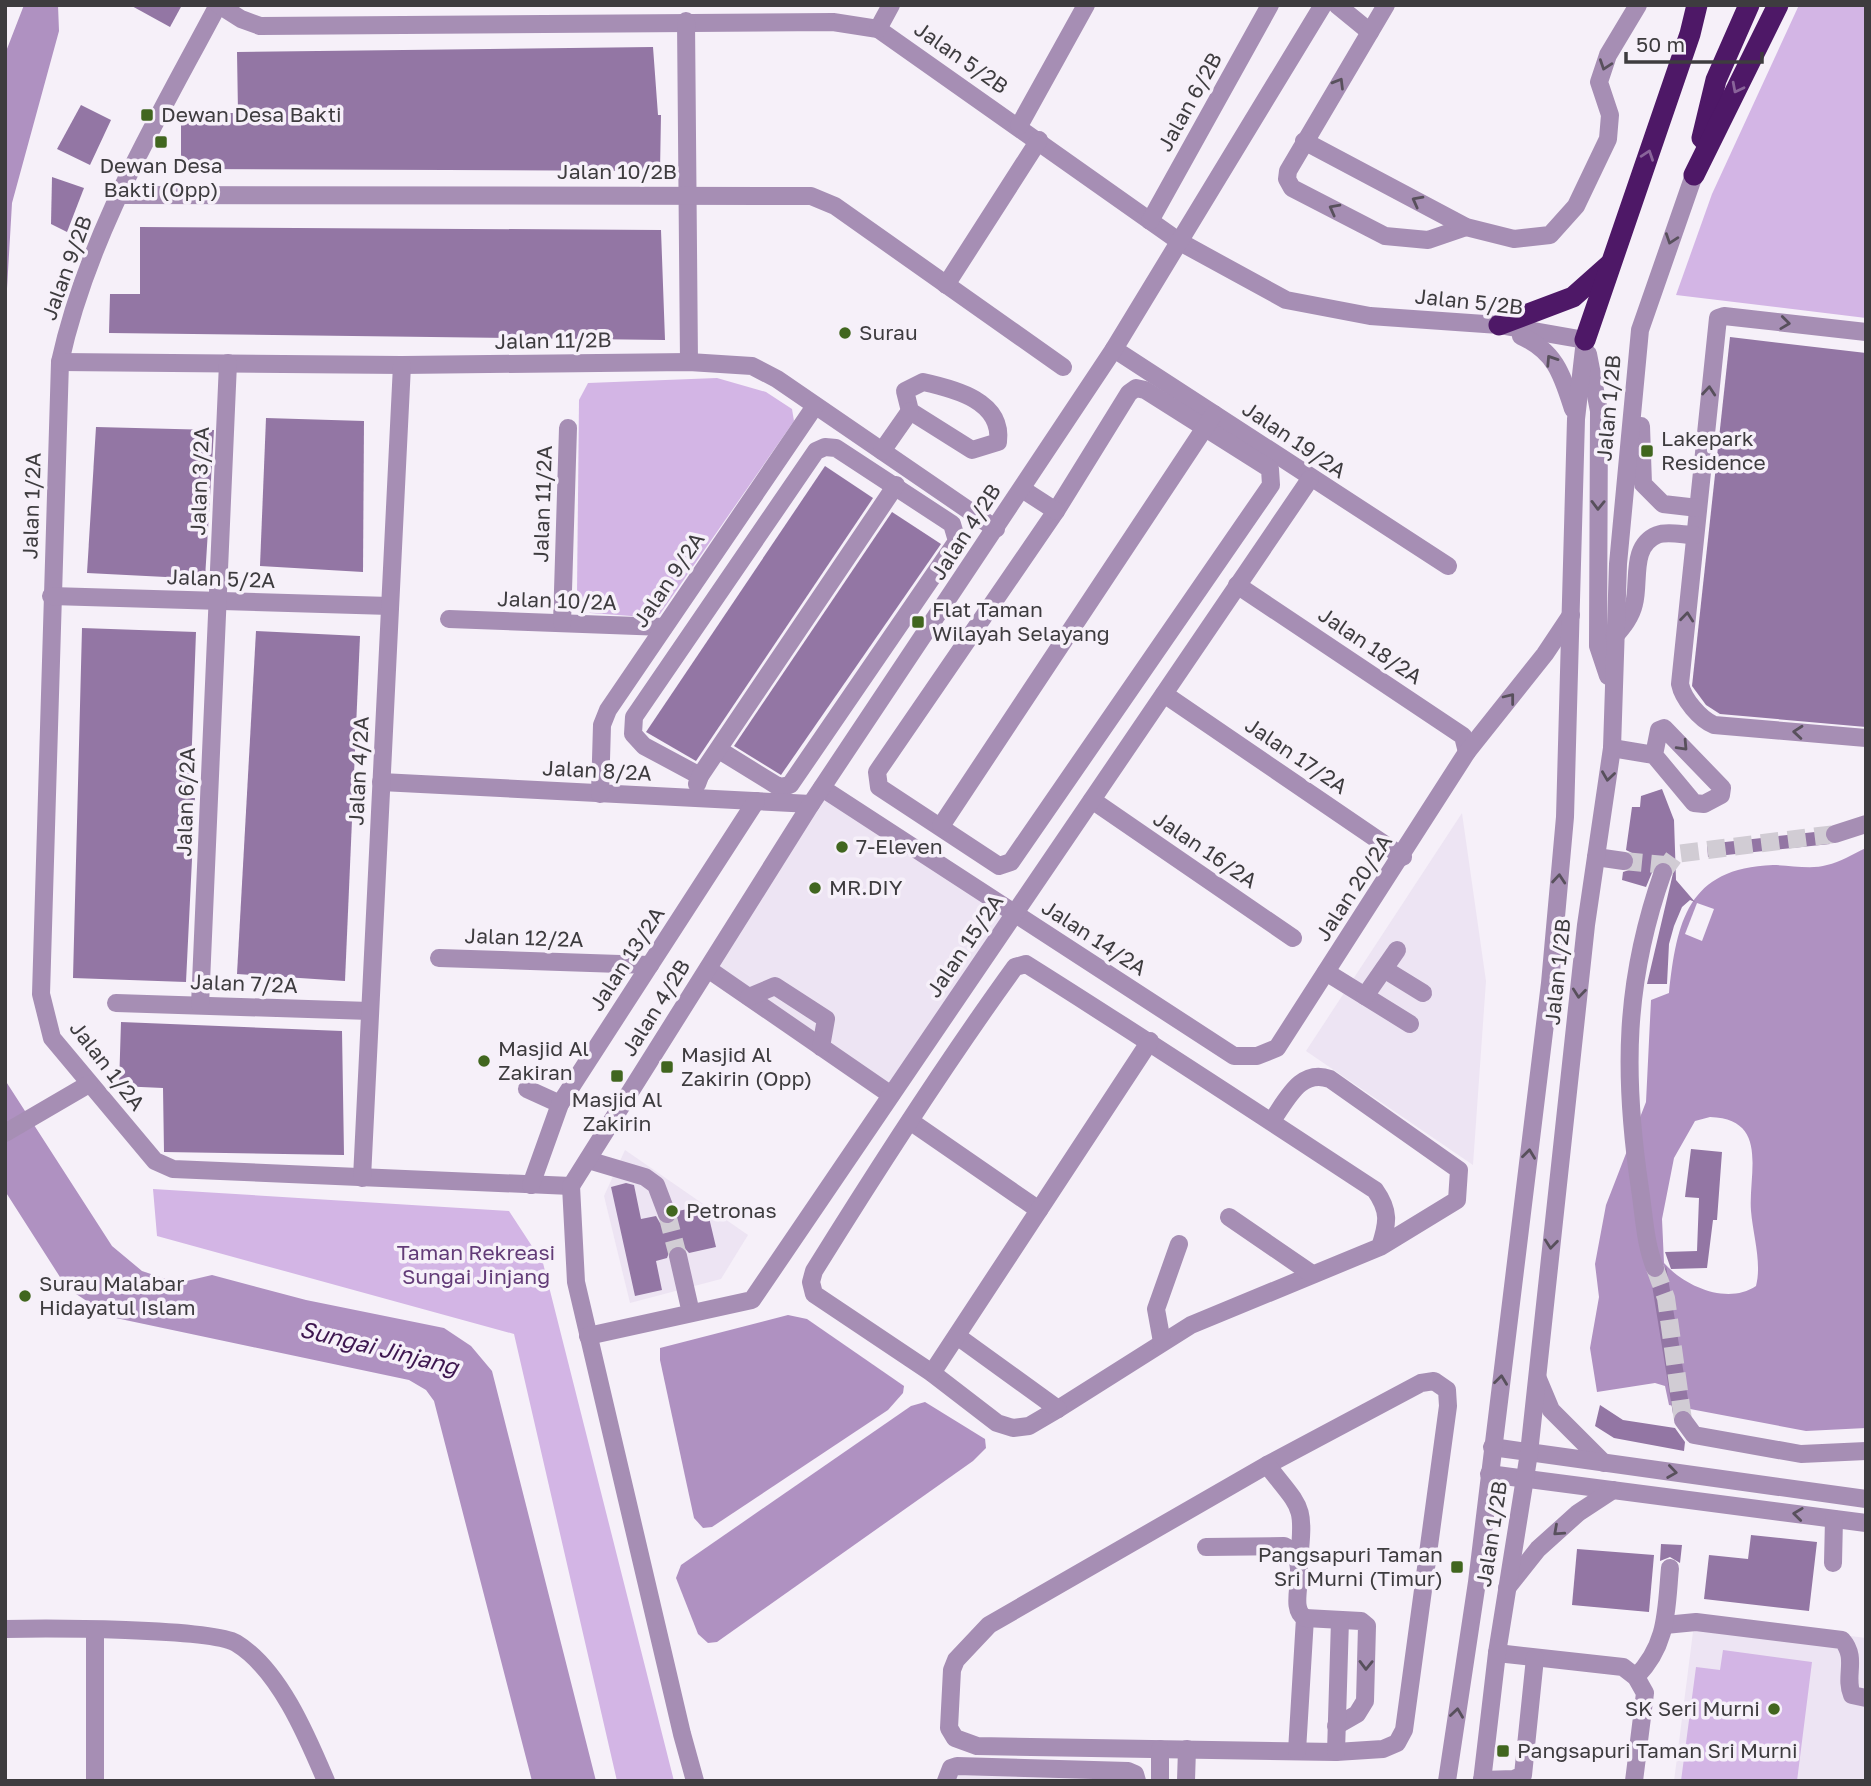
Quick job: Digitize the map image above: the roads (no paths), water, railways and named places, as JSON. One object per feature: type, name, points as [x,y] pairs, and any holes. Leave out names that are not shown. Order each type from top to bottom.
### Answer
[{"type":"highway","points":[[1585,340],[1690,34],[1697,5]]},
{"type":"highway","points":[[1690,34],[1709,5]]},
{"type":"highway","points":[[1693,175],[1716,79],[1749,5]]},
{"type":"highway","points":[[1693,175],[1779,5]]},
{"type":"highway","points":[[1499,325],[1573,297],[1609,265]]},
{"type":"street","name":"Jalan 5/2B","points":[[219,5],[241,19],[260,26],[686,21],[833,22],[878,29],[1180,242],[1286,300],[1370,316],[1499,325],[1585,340]]},
{"type":"street","name":"Jalan 9/2B","points":[[60,362],[70,316],[118,195],[219,5]]},
{"type":"street","points":[[878,29],[891,5]]},
{"type":"street","points":[[1019,126],[1086,5]]},
{"type":"street","name":"Jalan 6/2B","points":[[1150,221],[1270,5]]},
{"type":"street","name":"Jalan 4/2B","points":[[571,1186],[811,804],[1114,349],[1323,5]]},
{"type":"street","points":[[1337,5],[1370,32]]},
{"type":"street","points":[[1304,141],[1466,227],[1514,239],[1550,235],[1576,206],[1611,128],[1610,115],[1599,82],[1608,55],[1638,5]]},
{"type":"street","points":[[1384,6],[1304,141],[1288,170],[1287,179],[1292,188],[1385,236],[1428,240],[1466,227]]},
{"type":"street","points":[[686,21],[689,362]]},
{"type":"street","points":[[946,285],[1039,140]]},
{"type":"street","name":"Jalan 1/2B","points":[[1482,1781],[1497,1653],[1529,1453],[1596,857],[1612,748],[1614,636],[1640,330],[1693,175]]},
{"type":"street","name":"Jalan 10/2B","points":[[118,195],[811,196],[835,206],[1063,367]]},
{"type":"street","points":[[1866,332],[1724,316],[1718,318],[1680,684],[1682,693],[1706,722],[1714,725],[1866,738]]},
{"type":"street","points":[[1499,325],[1542,345],[1563,377],[1576,419]]},
{"type":"street","points":[[1585,340],[1599,411],[1598,646],[1612,688]]},
{"type":"street","name":"Jalan 1/2B","points":[[1447,1781],[1489,1474],[1550,983],[1565,817],[1576,419],[1585,340]]},
{"type":"street","name":"Jalan 19/2A","points":[[1114,349],[1209,421],[1310,479],[1448,566]]},
{"type":"street","name":"Jalan 11/2B","points":[[60,362],[402,365],[689,362],[752,366],[996,528]]},
{"type":"street","name":"Jalan 1/2A","points":[[60,362],[41,994],[52,1038],[155,1161],[173,1169],[571,1186]]},
{"type":"street","name":"Jalan 3/2A","points":[[218,601],[228,363]]},
{"type":"street","name":"Jalan 4/2A","points":[[362,1178],[402,365]]},
{"type":"street","points":[[923,382],[960,390],[994,415],[1000,428],[998,442],[972,450],[911,411],[905,391],[923,382]]},
{"type":"street","points":[[1136,388],[1145,390],[1209,421],[1270,469],[1271,485],[1011,862],[999,866],[879,787],[877,772],[1056,511],[1129,393],[1136,388]]},
{"type":"street","points":[[1633,396],[1640,408],[1643,484],[1663,504],[1698,508]]},
{"type":"street","name":"Jalan 9/2A","points":[[600,794],[602,725],[608,710],[815,406]]},
{"type":"street","points":[[882,451],[911,411]]},
{"type":"street","points":[[941,826],[1209,421]]},
{"type":"street","name":"Jalan 11/2A","points":[[562,624],[568,428]]},
{"type":"street","points":[[700,776],[644,746],[633,734],[634,717],[816,451],[836,448],[952,524],[957,541],[790,785],[779,787],[719,750]]},
{"type":"street","name":"Jalan 15/2A","points":[[589,1336],[752,1300],[1310,479]]},
{"type":"street","points":[[693,798],[700,776],[896,485]]},
{"type":"street","points":[[1022,489],[1056,511]]},
{"type":"street","points":[[1614,636],[1627,621],[1634,603],[1638,561],[1646,542],[1658,534],[1695,536]]},
{"type":"street","name":"Jalan 18/2A","points":[[1237,585],[1463,736],[1467,752]]},
{"type":"street","name":"Jalan 5/2A","points":[[51,596],[390,607]]},
{"type":"street","name":"Jalan 6/2A","points":[[200,1005],[218,601]]},
{"type":"street","name":"Jalan 20/2A","points":[[1277,1048],[1403,857],[1467,752],[1545,653],[1571,615]]},
{"type":"street","name":"Jalan 10/2A","points":[[449,619],[664,627]]},
{"type":"street","name":"Jalan 17/2A","points":[[1164,694],[1403,857]]},
{"type":"street","points":[[1612,748],[1654,755]]},
{"type":"street","name":"Jalan 8/2A","points":[[381,782],[811,804]]},
{"type":"street","name":"Jalan 14/2A","points":[[822,788],[1234,1056],[1257,1056],[1277,1048]]},
{"type":"street","name":"Jalan 16/2A","points":[[1092,800],[1293,938]]},
{"type":"street","name":"Jalan 13/2A","points":[[531,1185],[560,1104],[756,801]]},
{"type":"street","points":[[1835,834],[1866,824]]},
{"type":"street","points":[[1596,857],[1624,861]]},
{"type":"street","points":[[1656,1268],[1649,1247],[1630,1103],[1631,992],[1644,927],[1663,872]]},
{"type":"street","points":[[1365,996],[1397,950]]},
{"type":"street","name":"Jalan 12/2A","points":[[439,958],[650,965]]},
{"type":"street","points":[[1271,1122],[1302,1079],[1318,1075],[1330,1079],[1459,1170],[1457,1200],[1380,1247],[1202,1320],[1162,1342],[1029,1426],[1013,1428],[997,1423],[932,1373],[814,1294],[811,1282],[814,1271],[853,1207],[971,1028],[1015,967],[1020,964],[1026,964],[1150,1041],[1271,1122],[1375,1190],[1385,1205],[1388,1223],[1380,1247]]},
{"type":"street","points":[[708,969],[891,1095]]},
{"type":"street","points":[[1384,969],[1423,993]]},
{"type":"street","points":[[1326,972],[1410,1024]]},
{"type":"street","points":[[748,997],[775,986],[826,1019],[821,1047]]},
{"type":"street","name":"Jalan 7/2A","points":[[116,1003],[370,1011]]},
{"type":"street","points":[[946,1014],[971,1028]]},
{"type":"street","points":[[932,1373],[1150,1041]]},
{"type":"street","points":[[5,1133],[89,1084]]},
{"type":"street","points":[[527,1089],[560,1104]]},
{"type":"street","points":[[911,1121],[1039,1210]]},
{"type":"street","points":[[587,1160],[646,1177],[656,1185],[667,1214]]},
{"type":"street","points":[[571,1186],[576,1282],[695,1781]]},
{"type":"street","points":[[827,1189],[853,1207]]},
{"type":"street","points":[[1229,1217],[1312,1274]]},
{"type":"street","points":[[1162,1342],[1156,1308],[1179,1244]]},
{"type":"street","points":[[678,1256],[691,1313]]},
{"type":"street","points":[[957,1336],[1058,1409]]},
{"type":"street","points":[[1537,1377],[1551,1409],[1605,1463]]},
{"type":"street","points":[[1434,1381],[1447,1390],[1448,1406],[1404,1730],[1397,1743],[1383,1749],[1336,1752],[1160,1749],[977,1746],[955,1738],[949,1728],[952,1670],[956,1660],[989,1625],[1267,1465],[1421,1382],[1434,1381]]},
{"type":"street","points":[[1684,1420],[1695,1435],[1801,1454],[1866,1451]]},
{"type":"street","points":[[1492,1447],[1866,1499]]},
{"type":"street","points":[[1267,1465],[1300,1507],[1303,1519],[1298,1608],[1305,1618],[1297,1751]]},
{"type":"street","points":[[1489,1474],[1866,1523]]},
{"type":"street","points":[[1507,1588],[1538,1549],[1578,1513],[1613,1490]]},
{"type":"street","points":[[1833,1563],[1834,1519]]},
{"type":"street","points":[[1206,1547],[1284,1546],[1293,1550],[1299,1560]]},
{"type":"street","points":[[1636,1677],[1657,1652],[1665,1625],[1670,1568]]},
{"type":"street","points":[[1305,1618],[1361,1621],[1367,1626],[1365,1701],[1357,1713],[1336,1726]]},
{"type":"street","points":[[1336,1752],[1339,1620]]},
{"type":"street","points":[[1665,1625],[1696,1622],[1842,1640],[1859,1662],[1849,1689],[1852,1695],[1866,1698]]},
{"type":"street","points":[[5,1629],[202,1635],[235,1642],[261,1666],[299,1719],[326,1781]]},
{"type":"street","points":[[94,1781],[95,1631]]},
{"type":"street","points":[[1497,1653],[1623,1667],[1636,1677],[1645,1693],[1634,1781]]},
{"type":"street","points":[[1482,1781],[1514,1779],[1523,1775],[1535,1658]]},
{"type":"street","points":[[1160,1749],[1160,1781]]},
{"type":"street","points":[[1186,1781],[1187,1749]]},
{"type":"street","points":[[946,1781],[951,1768],[957,1766],[1128,1771],[1135,1774],[1137,1781]]},
{"type":"water","points":[[24,5],[58,5],[59,31],[12,203],[5,323],[5,54]]},
{"type":"water","points":[[1866,848],[1866,1428],[1806,1431],[1669,1405],[1665,1386],[1655,1383],[1597,1392],[1590,1348],[1599,1297],[1595,1264],[1606,1205],[1646,1102],[1651,1000],[1669,993],[1683,922],[1704,888],[1722,876],[1744,868],[1773,865],[1821,866],[1837,862]],"holes":[[[1710,1117],[1729,1120],[1741,1127],[1749,1138],[1752,1151],[1751,1211],[1758,1268],[1756,1286],[1733,1294],[1707,1291],[1695,1286],[1664,1263],[1662,1219],[1674,1158],[1695,1121]]]},
{"type":"water","name":"Sungai Jinjang","points":[[5,1080],[112,1246],[142,1271],[178,1283],[212,1275],[306,1300],[444,1328],[471,1346],[492,1371],[596,1781],[532,1781],[434,1401],[426,1390],[409,1380],[111,1317],[67,1288],[5,1191]]},
{"type":"water","points":[[788,1315],[807,1319],[904,1386],[903,1393],[888,1410],[712,1527],[703,1528],[694,1518],[660,1360],[660,1348]]},
{"type":"water","points":[[925,1402],[985,1439],[986,1448],[973,1461],[717,1642],[708,1643],[698,1634],[676,1578],[681,1565],[911,1406]]},
{"type":"tunnel","points":[[1663,872],[1676,854],[1835,834]]},
{"type":"tunnel","points":[[1624,861],[1665,865]]},
{"type":"tunnel","points":[[667,1214],[678,1256]]},
{"type":"tunnel","points":[[1655,1268],[1666,1298],[1683,1420]]},
{"type":"place","name":"Dewan Desa Bakti","points":[[147,115]]},
{"type":"place","name":"Dewan Desa Bakti (Opp)","points":[[161,142]]},
{"type":"place","name":"Surau","points":[[845,333]]},
{"type":"place","name":"Lakepark Residence","points":[[1647,451]]},
{"type":"place","name":"Flat Taman Wilayah Selayang","points":[[918,622]]},
{"type":"place","name":"7-Eleven","points":[[842,847]]},
{"type":"place","name":"MR.DIY","points":[[815,888]]},
{"type":"place","name":"Masjid Al Zakiran","points":[[484,1061]]},
{"type":"place","name":"Masjid Al Zakirin (Opp)","points":[[667,1067]]},
{"type":"place","name":"Masjid Al Zakirin","points":[[617,1076]]},
{"type":"place","name":"Petronas","points":[[672,1211]]},
{"type":"place","name":"Surau Malabar Hidayatul Islam","points":[[25,1296]]},
{"type":"place","name":"Pangsapuri Taman Sri Murni (Timur)","points":[[1457,1567]]},
{"type":"place","name":"SK Seri Murni","points":[[1774,1709]]},
{"type":"place","name":"Pangsapuri Taman Sri Murni","points":[[1503,1751]]},
{"type":"park label","name":"Taman Rekreasi Sungai Jinjang","points":[[476,1265]]}]
